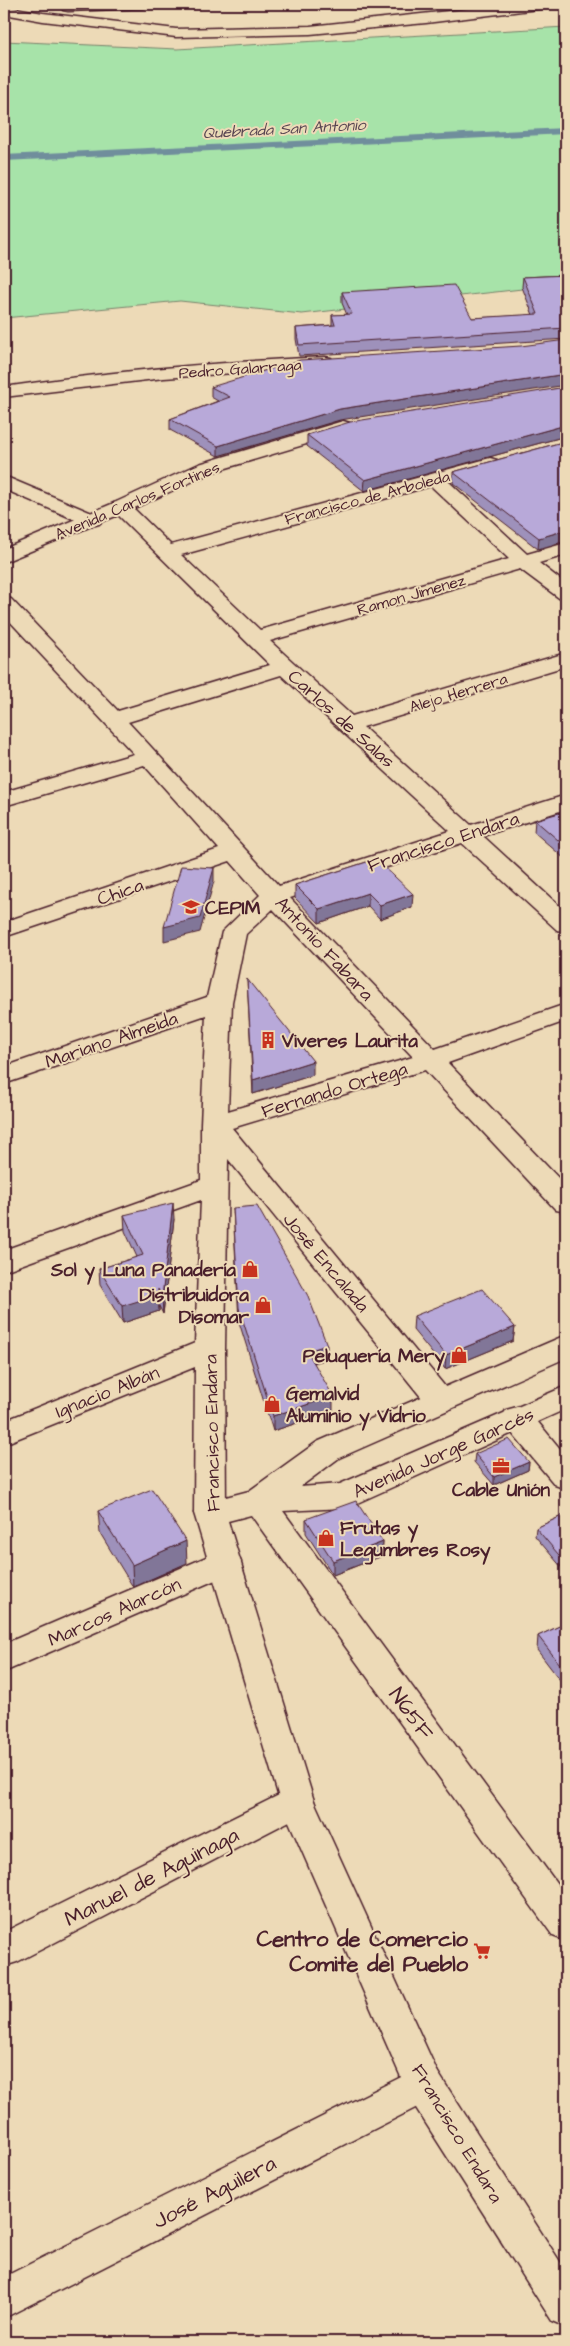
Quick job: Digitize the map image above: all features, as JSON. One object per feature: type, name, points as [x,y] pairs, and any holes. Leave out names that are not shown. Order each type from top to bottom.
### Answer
[{"type":"street","points":[[4,6],[86,7],[144,4]]},
{"type":"street","points":[[4,10],[111,26],[176,32],[310,30],[426,19],[544,4]]},
{"type":"street","name":"Pedro Galarraga","points":[[4,392],[50,385],[209,369],[339,361]]},
{"type":"street","name":"Avenida Carlos Fortines","points":[[4,556],[92,520],[206,468],[357,424]]},
{"type":"street","name":"Francisco de Arboleda","points":[[168,552],[510,459]]},
{"type":"street","points":[[434,479],[524,562],[566,594]]},
{"type":"street","points":[[4,482],[92,520]]},
{"type":"street","name":"Carlos de Salas","points":[[120,507],[285,668],[349,724],[566,925]]},
{"type":"street","name":"Ramon Jimenez","points":[[256,638],[566,549]]},
{"type":"street","name":"Antonio Fabara","points":[[4,603],[236,851],[274,895],[566,1203]]},
{"type":"street","name":"Alejo Herrera","points":[[349,724],[566,659]]},
{"type":"street","points":[[113,719],[285,668]]},
{"type":"street","points":[[4,799],[149,757]]},
{"type":"street","name":"Francisco Endara","points":[[566,802],[274,895],[234,932],[219,1002],[214,1124],[215,1185],[210,1349],[210,1513],[297,1801],[424,2084],[566,2307]]},
{"type":"street","name":"Chica","points":[[4,930],[236,851]]},
{"type":"street","name":"Mariano Almeida","points":[[4,1076],[219,1002]]},
{"type":"street","name":"Fernando Ortega","points":[[214,1124],[431,1060],[566,1012]]},
{"type":"street","name":"José Encalada","points":[[214,1124],[441,1400]]},
{"type":"street","points":[[4,1261],[215,1185]]},
{"type":"street","name":"Avenida Jorge Garcés","points":[[258,1501],[328,1450],[566,1346]]},
{"type":"street","name":"Ignacio Albán","points":[[4,1433],[210,1349]]},
{"type":"street","name":"Avenida Jorge Garcés","points":[[210,1513],[258,1501],[344,1496],[566,1397]]},
{"type":"street","points":[[517,1418],[566,1477]]},
{"type":"street","name":"N65F","points":[[258,1501],[561,1908]]},
{"type":"street","name":"Marcos Alarcón","points":[[4,1659],[225,1562]]},
{"type":"street","name":"Manuel de Aguinaga","points":[[4,1950],[297,1801]]},
{"type":"street","name":"José Aguilera","points":[[4,2298],[424,2084]]},
{"type":"green space","points":[[566,27],[566,284],[302,314],[180,301],[4,318],[4,41],[177,49]]},
{"type":"building","points":[[566,275],[566,328],[299,345],[296,328],[335,325],[332,315],[352,314],[342,292],[454,285],[472,318],[538,314],[523,277]]},
{"type":"building","points":[[566,340],[566,374],[340,409],[218,446],[170,419],[230,397],[211,387],[300,360],[521,346]]},
{"type":"building","points":[[566,387],[566,425],[365,480],[307,435],[350,422]]},
{"type":"building","points":[[566,441],[566,530],[539,538],[453,472]]},
{"type":"building","points":[[566,811],[566,847],[535,820]]},
{"type":"building","points":[[376,859],[413,894],[380,905],[368,893],[319,909],[295,885]]},
{"type":"building","name":"CEPIM","points":[[181,866],[214,868],[200,918],[164,927]]},
{"type":"building","name":"Viveres Laurita","points":[[247,979],[313,1061],[253,1080]]},
{"type":"building","points":[[173,1203],[162,1297],[158,1289],[158,1295],[122,1306],[99,1269],[143,1255],[124,1215]]},
{"type":"building","points":[[257,1206],[308,1296],[327,1345],[307,1351],[333,1396],[273,1416],[239,1308],[233,1208]]},
{"type":"building","points":[[482,1289],[515,1327],[446,1355],[414,1316]]},
{"type":"building","name":"Cable Unión","points":[[509,1439],[529,1462],[494,1477],[475,1454]]},
{"type":"building","points":[[152,1489],[186,1541],[132,1565],[98,1511]]},
{"type":"building","points":[[356,1501],[383,1542],[333,1561],[306,1519]]},
{"type":"building","points":[[566,1514],[566,1560],[564,1561],[536,1528]]},
{"type":"building","points":[[566,1623],[566,1672],[538,1636]]},
{"type":"waterway","name":"Quebrada San Antonio","points":[[4,158],[566,131]]},
{"type":"place","name":"CEPIM","points":[[191,907]]},
{"type":"place","name":"Viveres Laurita","points":[[268,1040]]},
{"type":"place","name":"Sol y Luna Panadería","points":[[250,1269]]},
{"type":"place","name":"Distribuidora Disomar","points":[[263,1305]]},
{"type":"place","name":"Peluquería Mery","points":[[459,1355]]},
{"type":"place","name":"Gemalvid Aluminio y Vidrio","points":[[272,1404]]},
{"type":"place","name":"Cable Unión","points":[[501,1466]]},
{"type":"place","name":"Frutas y Legumbres Rosy","points":[[326,1538]]},
{"type":"place","name":"Centro de Comercio Comite del Pueblo","points":[[482,1951]]}]
